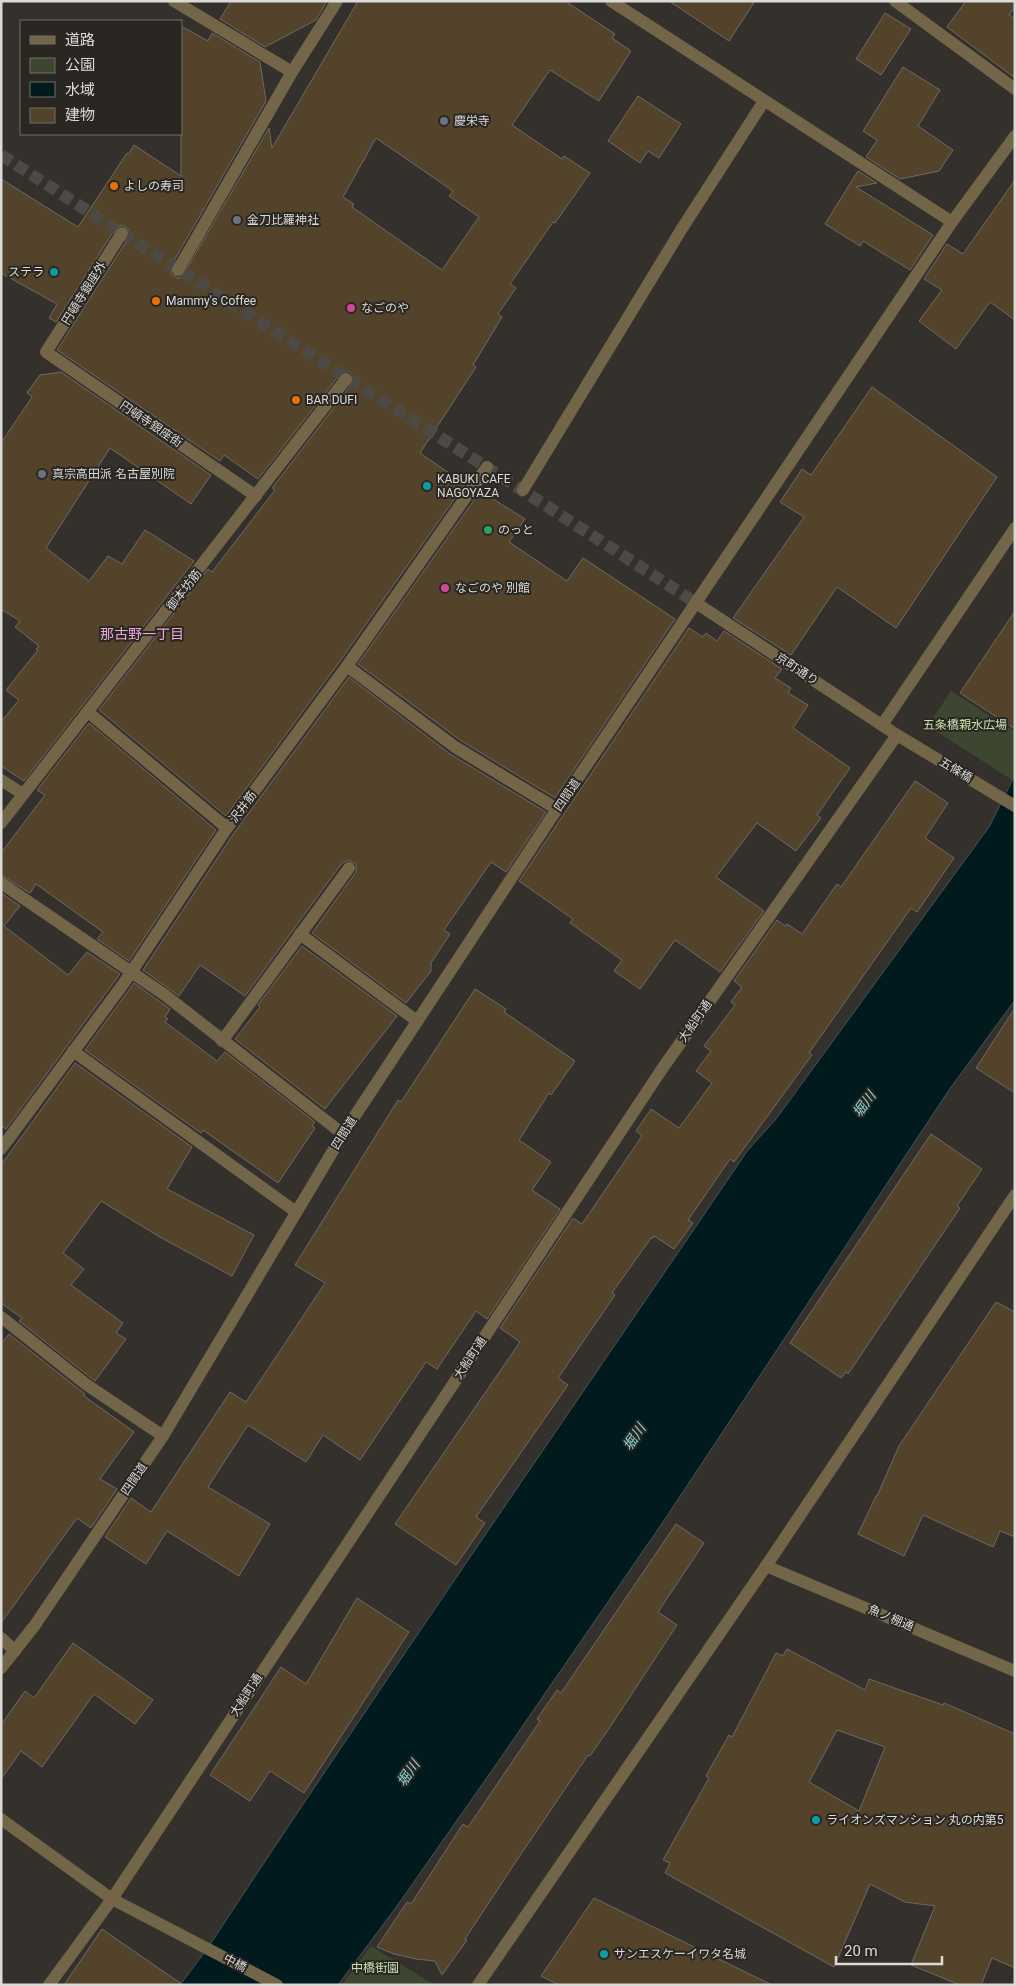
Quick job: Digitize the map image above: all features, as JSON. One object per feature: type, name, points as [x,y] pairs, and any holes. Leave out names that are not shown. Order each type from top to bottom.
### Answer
[{"type":"street","points":[[174,1],[292,72]]},
{"type":"street","points":[[178,270],[292,72],[337,1]]},
{"type":"street","points":[[611,1],[952,222]]},
{"type":"street","points":[[895,1],[1015,89]]},
{"type":"street","points":[[523,490],[681,230],[764,101]]},
{"type":"street","name":"四間道","points":[[1,1668],[35,1625],[163,1436],[343,1134],[557,809],[952,222],[1015,136]]},
{"type":"street","name":"円頓寺銀座外","points":[[46,352],[122,233]]},
{"type":"street","name":"円頓寺銀座街","points":[[46,352],[256,496]]},
{"type":"street","name":"御本坊筋","points":[[1,824],[346,379]]},
{"type":"street","name":"沢井筋","points":[[2,1145],[124,983],[227,828],[347,666],[487,467]]},
{"type":"street","points":[[882,725],[1015,528]]},
{"type":"street","name":"京町通り","points":[[696,603],[897,735]]},
{"type":"street","points":[[347,666],[455,747],[557,809]]},
{"type":"street","points":[[88,712],[227,828]]},
{"type":"street","name":"五條橋","points":[[897,735],[1015,806]]},
{"type":"street","name":"大船町通","points":[[49,1985],[112,1899],[662,1069],[897,735]]},
{"type":"street","points":[[1,780],[23,794]]},
{"type":"street","points":[[222,1041],[349,868]]},
{"type":"street","points":[[1,883],[165,995],[343,1134]]},
{"type":"street","points":[[300,934],[417,1021]]},
{"type":"street","points":[[73,1051],[296,1212]]},
{"type":"street","points":[[478,1985],[766,1566],[1015,1195]]},
{"type":"street","points":[[1,1317],[87,1385],[163,1436]]},
{"type":"street","name":"魚ノ棚通","points":[[766,1566],[1015,1671]]},
{"type":"street","points":[[1,1638],[14,1651]]},
{"type":"street","name":"中橋","points":[[1,1819],[112,1899],[277,1985]]},
{"type":"green space","name":"五条橋親水広場","points":[[951,691],[1015,732],[1015,775],[1012,780],[933,729],[931,721]]},
{"type":"green space","name":"中橋街園","points":[[371,1946],[435,1985],[342,1985]]},
{"type":"water","name":"堀川","points":[[1015,775],[1015,1000],[949,1090],[663,1522],[493,1769],[397,1906],[338,1985],[180,1985],[207,1949],[408,1648],[748,1150],[776,1119],[989,827]]},
{"type":"building","points":[[231,1],[327,1],[316,20],[265,47],[220,19]]},
{"type":"building","points":[[358,1],[565,1],[615,34],[612,38],[631,51],[599,101],[550,70],[512,125],[562,159],[564,156],[590,173],[510,284],[516,288],[498,314],[502,317],[473,365],[476,367],[420,453],[465,484],[340,661],[226,816],[99,710],[208,569],[212,572],[275,490],[272,488],[352,384],[354,376],[348,371],[340,374],[258,479],[224,455],[220,461],[57,350],[129,237],[129,229],[122,225],[115,229],[56,322],[49,318],[57,304],[1,273],[1,179],[78,227],[134,145],[181,176],[182,27],[208,41],[212,33],[260,62],[266,101],[171,266],[171,274],[178,278],[182,277],[269,128],[272,148]],"holes":[[[376,138],[453,191],[449,196],[479,217],[442,270],[352,207],[354,204],[343,197]]]},
{"type":"building","points":[[669,1],[755,1],[729,41]]},
{"type":"building","points":[[966,1],[1015,1],[1015,7],[1009,15],[1015,19],[1015,78],[947,27]]},
{"type":"building","points":[[885,13],[911,29],[881,75],[856,59]]},
{"type":"building","points":[[903,67],[940,90],[918,126],[953,150],[939,171],[900,179],[866,157],[877,140],[863,131]]},
{"type":"building","points":[[638,96],[681,124],[659,158],[648,151],[640,163],[608,141]]},
{"type":"building","points":[[858,171],[877,183],[856,187],[933,235],[910,270],[863,241],[860,246],[825,224]]},
{"type":"building","points":[[1015,180],[1015,320],[990,302],[956,349],[919,321],[942,290],[924,279],[947,244],[963,254]]},
{"type":"building","points":[[61,372],[211,475],[191,504],[110,448],[46,548],[89,581],[108,556],[122,564],[145,530],[194,561],[24,781],[1,766],[1,722],[19,700],[6,690],[38,650],[36,649],[39,646],[15,627],[20,621],[1,609],[1,443],[32,397],[27,393],[40,375]]},
{"type":"building","points":[[872,387],[997,477],[896,628],[837,587],[791,655],[733,618],[804,517],[780,502],[802,469],[811,475]]},
{"type":"building","points":[[479,493],[483,496],[485,494],[525,519],[509,542],[567,581],[583,558],[675,619],[555,798],[460,740],[358,664]]},
{"type":"building","points":[[1015,611],[1015,729],[960,693]]},
{"type":"building","points":[[689,628],[703,637],[706,633],[717,641],[724,631],[782,669],[775,678],[791,688],[788,693],[808,705],[793,728],[850,768],[817,815],[821,818],[796,851],[757,823],[716,877],[764,911],[720,972],[675,940],[640,989],[614,971],[622,960],[570,923],[573,919],[519,881]]},
{"type":"building","points":[[349,677],[450,754],[546,812],[506,872],[491,862],[444,930],[450,934],[431,963],[431,971],[406,1003],[312,933],[356,872],[356,864],[349,860],[342,863],[245,996],[200,965],[179,996],[143,970],[234,833]]},
{"type":"building","points":[[89,723],[216,830],[129,961],[97,939],[103,932],[36,884],[30,893],[1,875],[1,853],[45,795],[37,790]]},
{"type":"building","points":[[915,781],[948,803],[925,838],[954,858],[917,912],[911,908],[809,1053],[812,1055],[734,1162],[730,1159],[688,1220],[693,1223],[674,1249],[654,1236],[651,1238],[612,1293],[615,1295],[558,1378],[568,1385],[476,1517],[485,1523],[456,1565],[395,1524],[520,1342],[500,1328],[573,1218],[582,1224],[642,1136],[636,1131],[651,1109],[679,1128],[712,1083],[696,1071],[711,1051],[704,1046],[735,1005],[731,1002],[742,987],[734,981],[777,920],[802,934],[837,884],[841,887]]},
{"type":"building","points":[[1,893],[20,906],[4,926],[68,975],[87,952],[120,974],[6,1129],[1,1126]]},
{"type":"building","points":[[302,946],[397,1016],[325,1109],[235,1039],[260,1007],[258,1005]]},
{"type":"building","points":[[134,983],[170,1009],[165,1017],[168,1019],[165,1022],[217,1061],[225,1052],[315,1122],[312,1126],[315,1128],[278,1183],[203,1130],[201,1133],[85,1050]]},
{"type":"building","points":[[475,989],[506,1009],[504,1012],[575,1061],[551,1095],[549,1093],[519,1140],[551,1162],[532,1190],[560,1209],[487,1319],[476,1311],[437,1369],[426,1362],[360,1460],[323,1435],[306,1462],[248,1425],[208,1487],[270,1524],[239,1576],[167,1531],[146,1564],[105,1537],[131,1498],[151,1512],[230,1392],[246,1402],[325,1283],[295,1265],[398,1100],[401,1102]]},
{"type":"building","points":[[1015,1008],[1015,1093],[976,1068]]},
{"type":"building","points":[[75,1063],[192,1147],[167,1189],[254,1235],[232,1276],[158,1236],[101,1201],[63,1253],[84,1269],[71,1285],[123,1323],[116,1333],[126,1339],[95,1381],[19,1321],[22,1318],[1,1303],[1,1165]]},
{"type":"building","points":[[931,1134],[982,1169],[957,1206],[960,1208],[848,1374],[846,1372],[841,1378],[790,1343]]},
{"type":"building","points":[[996,1302],[1015,1312],[1015,1537],[1000,1531],[993,1547],[923,1515],[904,1556],[858,1534],[899,1446]]},
{"type":"building","points":[[9,1334],[85,1394],[84,1396],[134,1432],[100,1479],[117,1489],[91,1528],[77,1518],[1,1623],[1,1344]]},
{"type":"building","points":[[676,1524],[704,1543],[658,1612],[677,1625],[610,1727],[590,1756],[588,1755],[517,1860],[465,1939],[467,1940],[442,1975],[435,1961],[394,1954],[377,1947],[407,1902],[411,1904],[463,1824],[468,1827],[540,1721],[537,1719],[557,1690],[561,1693]]},
{"type":"building","points":[[357,1598],[409,1632],[304,1793],[270,1771],[250,1801],[210,1775],[281,1667],[306,1684]]},
{"type":"building","points":[[73,1643],[153,1700],[135,1724],[94,1694],[42,1767],[21,1751],[1,1779],[1,1725],[25,1691],[34,1698]]},
{"type":"building","points":[[787,1649],[865,1690],[869,1679],[943,1705],[944,1703],[1015,1734],[1015,1968],[992,1958],[981,1985],[960,1985],[911,1965],[935,1906],[905,1902],[870,1884],[834,1967],[665,1873],[670,1863],[663,1860],[709,1778],[706,1776],[729,1735],[732,1737],[776,1653],[783,1656]],"holes":[[[837,1730],[885,1747],[859,1811],[809,1782]]]},
{"type":"building","name":"サンエスケーイワタ名城","points":[[594,1898],[772,1985],[559,1985],[541,1976]]},
{"type":"building","points":[[102,1929],[183,1985],[64,1985]]},
{"type":"tunnel","points":[[1,155],[696,603]]},
{"type":"place","name":"慶栄寺","points":[[444,121]]},
{"type":"place","name":"よしの寿司","points":[[114,186]]},
{"type":"place","name":"金刀比羅神社","points":[[237,220]]},
{"type":"place","name":"ステラ","points":[[54,272]]},
{"type":"place","name":"Mammy's Coffee","points":[[156,301]]},
{"type":"place","name":"なごのや","points":[[351,308]]},
{"type":"place","name":"BAR DUFI","points":[[296,400]]},
{"type":"place","name":"真宗高田派 名古屋別院","points":[[42,474]]},
{"type":"place","name":"KABUKI CAFE NAGOYAZA","points":[[427,486]]},
{"type":"place","name":"のっと","points":[[488,530]]},
{"type":"place","name":"なごのや 別館","points":[[445,588]]},
{"type":"place","name":"ライオンズマンション 丸の内第5","points":[[816,1820]]},
{"type":"place","name":"サンエスケーイワタ名城","points":[[604,1954]]},
{"type":"district","name":"那古野一丁目","points":[[142,634]]}]
